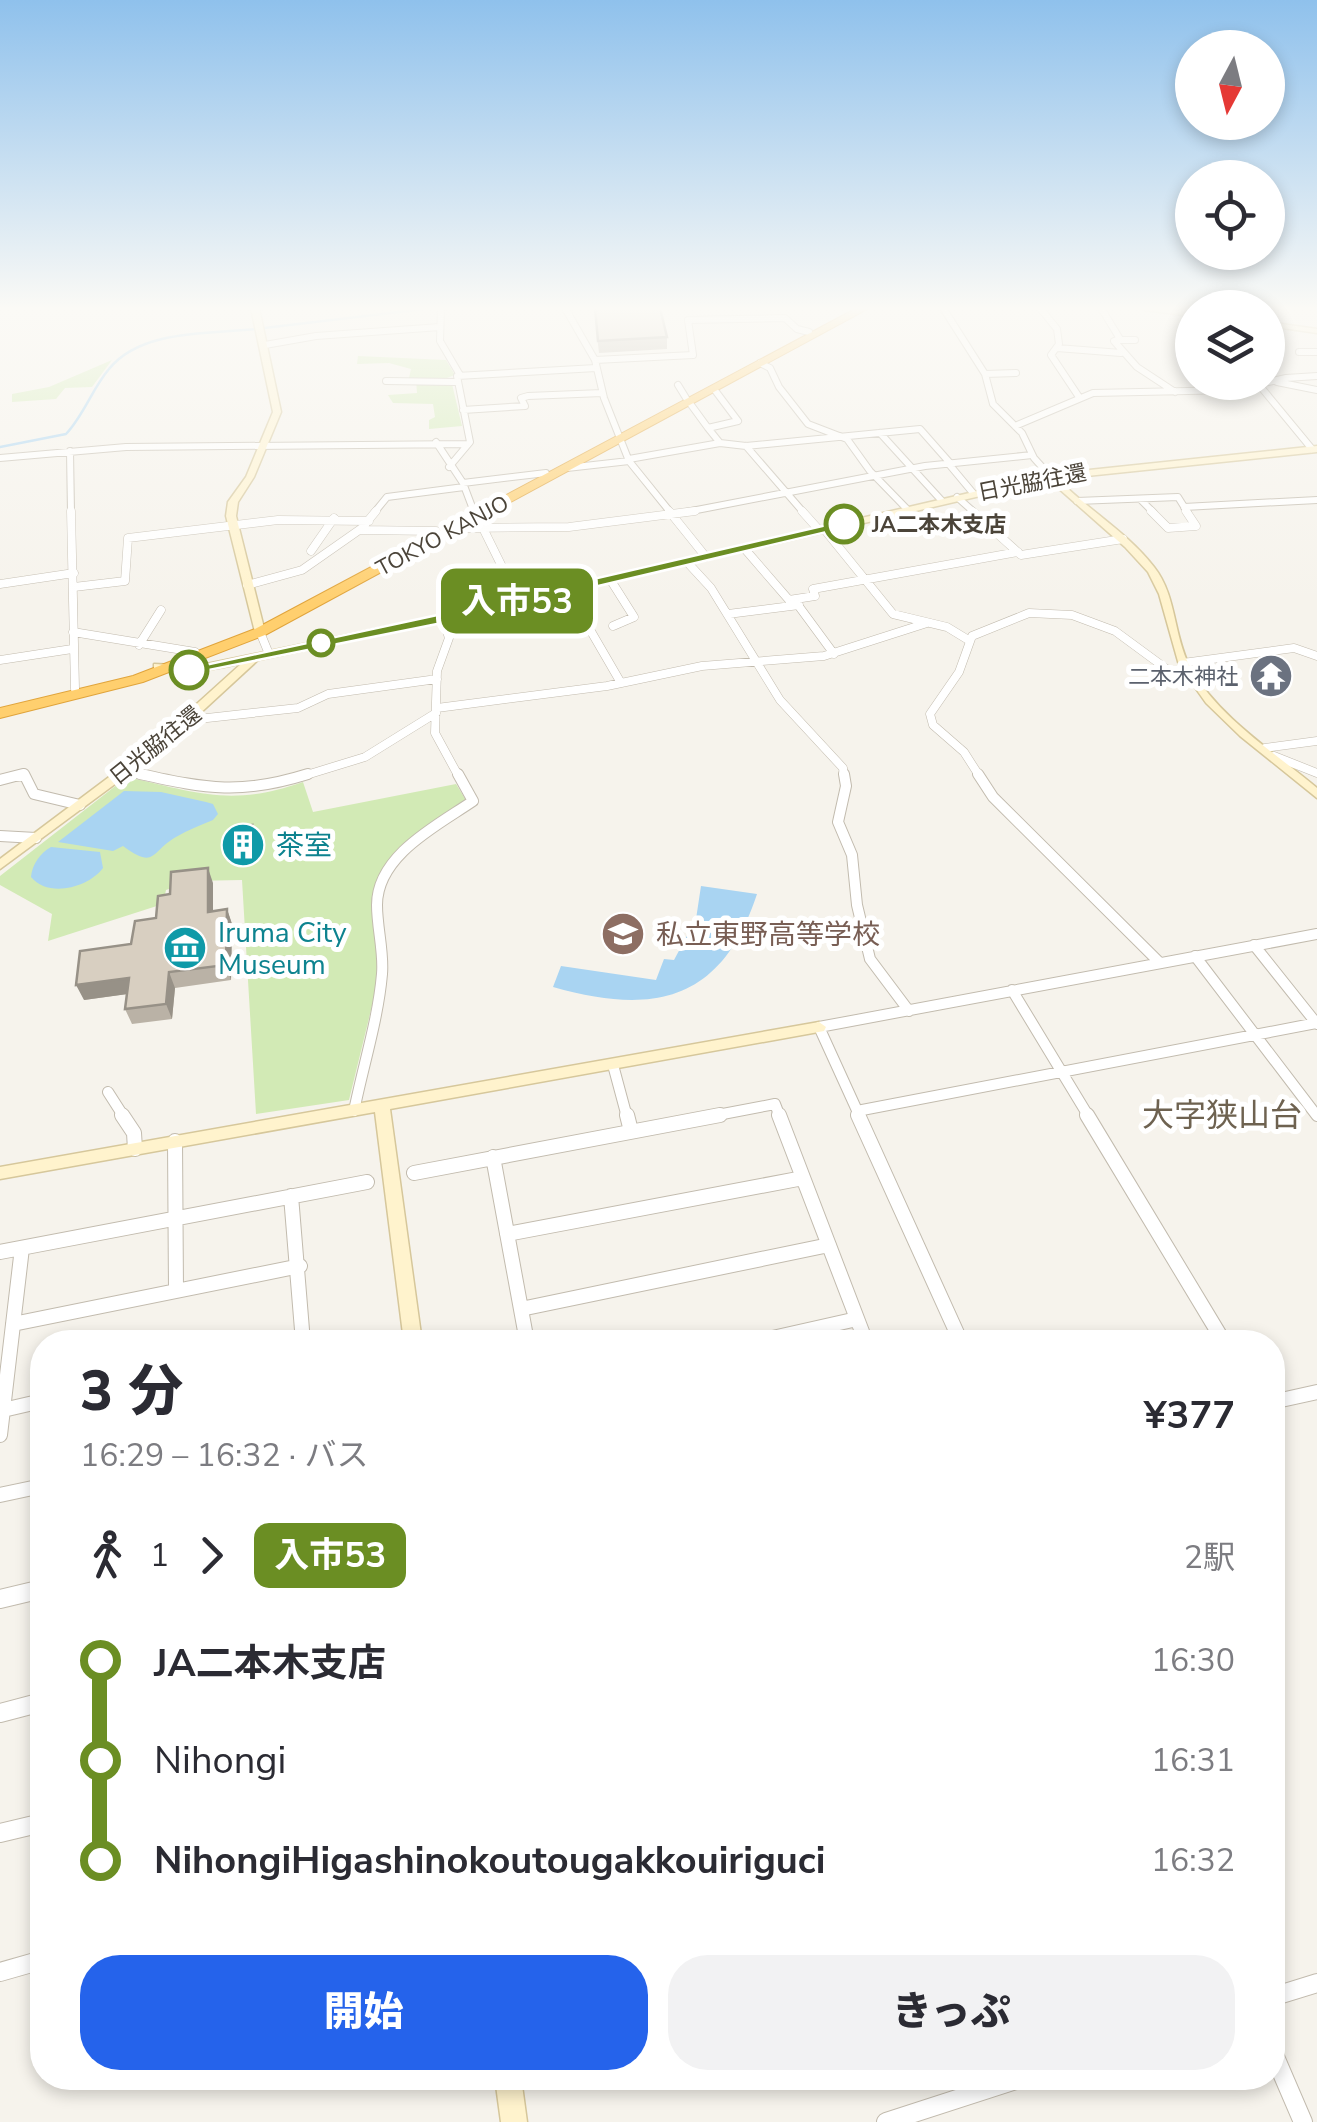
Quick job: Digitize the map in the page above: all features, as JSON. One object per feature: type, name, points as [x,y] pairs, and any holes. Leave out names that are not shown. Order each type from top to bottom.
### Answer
[{"type":"highway","name":"TOKYO KANJO","points":[[0,710],[164,668],[258,628],[455,528],[546,473],[675,407]]},
{"type":"highway","name":"TOKYO KANJO","points":[[0,710],[164,668],[258,628],[436,531],[567,468],[618,437]]},
{"type":"street","points":[[164,668],[197,668],[262,655],[232,522],[233,502],[250,477],[276,407]]},
{"type":"street","points":[[468,444],[462,410],[510,407]]},
{"type":"street","points":[[607,407],[629,460],[706,557]]},
{"type":"street","points":[[693,407],[720,442]]},
{"type":"street","points":[[708,428],[738,422],[727,407]]},
{"type":"street","points":[[796,407],[808,424],[842,436],[907,509]]},
{"type":"street","points":[[996,407],[1015,426],[1050,477],[1123,539],[1162,587],[1190,675],[1218,707],[1317,794]]},
{"type":"street","points":[[1015,426],[1065,407]]},
{"type":"street","points":[[1278,407],[1314,449]]},
{"type":"street","points":[[567,468],[720,442],[746,446],[920,429],[974,493]]},
{"type":"street","points":[[880,433],[942,500]]},
{"type":"street","points":[[436,442],[464,485],[487,530],[501,572],[519,600]]},
{"type":"street","points":[[0,458],[70,451],[262,445],[468,444]]},
{"type":"street","points":[[449,466],[468,444]]},
{"type":"street","points":[[746,446],[867,579],[893,614],[947,627],[970,641]]},
{"type":"street","name":"日光脇往還","points":[[0,866],[126,771],[262,655],[567,590],[1050,477],[1314,449]]},
{"type":"street","points":[[70,451],[75,689]]},
{"type":"street","points":[[455,528],[487,530],[621,520],[788,494],[912,468],[1032,455]]},
{"type":"street","points":[[247,585],[302,570],[360,530],[387,496],[546,473]]},
{"type":"street","points":[[957,497],[1018,552]]},
{"type":"street","points":[[1077,500],[1140,498],[1178,497],[1196,526],[1168,528],[1140,498]]},
{"type":"street","points":[[1184,506],[1317,500]]},
{"type":"street","points":[[311,550],[334,518]]},
{"type":"street","points":[[74,588],[125,581],[128,538],[232,522],[334,518],[369,521]]},
{"type":"street","points":[[360,530],[436,531]]},
{"type":"street","points":[[322,534],[351,537]]},
{"type":"street","points":[[728,614],[796,602],[815,596],[812,589],[1018,552],[1123,539]]},
{"type":"street","points":[[744,548],[785,599],[796,602],[834,654]]},
{"type":"street","points":[[687,562],[728,614],[780,700],[844,768],[846,786],[838,822],[852,855],[857,906],[870,958],[873,968],[908,1011]]},
{"type":"street","points":[[0,584],[74,573]]},
{"type":"street","points":[[610,580],[634,617],[625,624],[612,626]]},
{"type":"street","points":[[567,590],[622,683]]},
{"type":"street","points":[[139,645],[160,610]]},
{"type":"street","points":[[1160,962],[993,797],[964,752],[933,725],[930,714],[959,672],[972,636],[1024,614],[1049,612],[1106,627],[1137,644],[1178,676],[1190,675]]},
{"type":"street","points":[[354,1112],[382,973],[377,901],[380,885],[409,847],[473,801],[435,733],[437,679],[449,638],[442,618]]},
{"type":"street","points":[[126,771],[208,790],[263,788],[364,757],[436,711],[622,683],[702,666],[834,654],[928,622]]},
{"type":"street","points":[[73,632],[195,652]]},
{"type":"street","points":[[1184,663],[1294,648],[1317,656]]},
{"type":"street","points":[[0,660],[72,649]]},
{"type":"street","points":[[188,720],[252,716],[306,705],[328,694],[437,679]]},
{"type":"street","points":[[1269,752],[1317,742]]},
{"type":"street","points":[[1269,752],[1317,773]]},
{"type":"street","points":[[0,780],[24,774],[34,794],[80,805]]},
{"type":"street","points":[[0,836],[36,838]]},
{"type":"street","points":[[0,1173],[382,1108],[1317,934]]},
{"type":"street","points":[[857,1111],[1317,1024],[1254,945]]},
{"type":"street","points":[[1194,956],[1317,1116]]},
{"type":"street","points":[[1012,990],[1217,1330]]},
{"type":"street","points":[[819,1027],[956,1330]]},
{"type":"street","points":[[613,1065],[631,1131]]},
{"type":"street","points":[[108,1092],[134,1132],[135,1149]]},
{"type":"street","points":[[414,1174],[776,1104],[861,1330]]},
{"type":"street","points":[[382,1108],[411,1330]]},
{"type":"street","points":[[175,1141],[176,1291]]},
{"type":"street","points":[[492,1157],[525,1330]]},
{"type":"street","points":[[507,1234],[803,1178]]},
{"type":"street","points":[[0,1252],[368,1182]]},
{"type":"street","points":[[292,1196],[302,1330]]},
{"type":"street","points":[[521,1309],[829,1245]]},
{"type":"street","points":[[0,1435],[22,1248]]},
{"type":"street","points":[[13,1324],[300,1266]]},
{"type":"street","points":[[808,1330],[857,1319]]},
{"type":"street","points":[[1285,1399],[1317,1392]]},
{"type":"street","points":[[3,1410],[30,1404]]},
{"type":"street","points":[[0,1495],[30,1489]]},
{"type":"street","points":[[0,1599],[30,1592]]},
{"type":"street","points":[[0,1713],[30,1705]]},
{"type":"street","points":[[0,1833],[30,1825]]},
{"type":"street","points":[[0,1972],[30,1963]]},
{"type":"street","points":[[1285,1992],[1317,1983]]},
{"type":"street","points":[[1285,2080],[1303,2122]]},
{"type":"street","points":[[510,2090],[514,2122]]},
{"type":"street","points":[[886,2122],[985,2090]]},
{"type":"green space","points":[[433,407],[457,407],[462,426],[429,429],[429,420],[435,417]]},
{"type":"green space","points":[[127,777],[235,796],[303,782],[313,812],[456,784],[469,805],[417,837],[377,885],[380,973],[349,1100],[256,1114],[242,880],[191,881],[166,890],[163,904],[48,941],[52,914],[0,885],[0,876]]},
{"type":"water","points":[[124,791],[161,792],[206,802],[213,804],[218,814],[147,858],[123,846],[113,851],[58,842]]},
{"type":"water","points":[[51,847],[100,852],[103,868],[78,885],[47,887],[31,877],[37,860]]},
{"type":"water","points":[[701,886],[757,894],[725,958],[704,978],[653,999],[623,1000],[553,987],[561,966],[656,980],[664,959],[674,960],[696,919]]},
{"type":"building","points":[[252,825],[248,840],[232,842],[232,831]]},
{"type":"building","name":"Iruma City Museum","points":[[208,868],[208,912],[227,909],[226,965],[169,972],[166,1004],[125,1009],[129,978],[76,985],[80,951],[131,944],[135,921],[156,918],[158,896],[170,894],[171,872]]},
{"type":"waterway","points":[[0,447],[66,434],[85,407]]},
{"type":"bus line","name":"入市53","points":[[189,670],[442,618],[844,524]]},
{"type":"place","name":"JA二本木支店","points":[[844,524]]},
{"type":"place","name":"二本木神社","points":[[1271,676]]},
{"type":"place","name":"茶室","points":[[243,845]]},
{"type":"place","name":"私立東野高等学校","points":[[623,934]]},
{"type":"place","name":"Iruma City Museum","points":[[185,948]]},
{"type":"district","name":"大字狭山台","points":[[1222,1115]]}]
